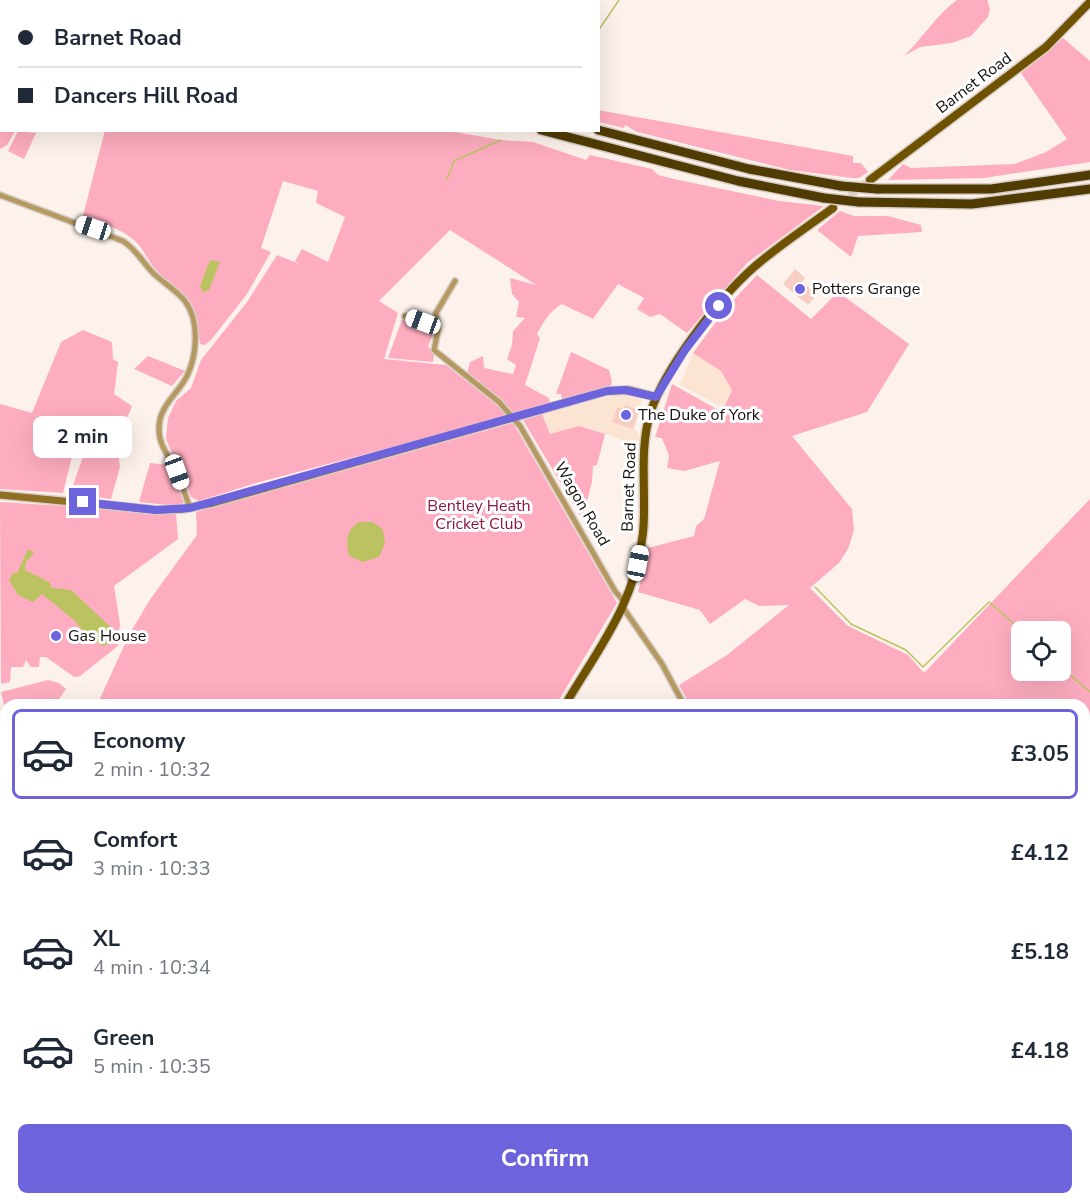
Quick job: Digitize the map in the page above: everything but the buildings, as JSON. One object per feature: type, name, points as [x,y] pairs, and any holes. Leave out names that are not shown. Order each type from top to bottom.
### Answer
[{"type":"highway","points":[[600,131],[749,169],[841,186],[877,189],[991,189],[1090,175]]},
{"type":"highway","points":[[549,132],[738,181],[824,198],[859,202],[972,204],[1036,198],[1090,189]]},
{"type":"main road","name":"Barnet Road","points":[[870,180],[1046,47],[1090,2]]},
{"type":"main road","name":"Barnet Road","points":[[569,699],[625,606],[631,589],[642,535],[646,435],[656,397],[685,350],[733,289],[761,261],[833,207]]},
{"type":"street","points":[[0,195],[123,241],[135,250],[156,275],[185,301],[194,326],[195,344],[192,363],[186,378],[164,408],[159,426],[163,449],[177,472],[190,508]]},
{"type":"street","points":[[405,316],[423,322],[436,322],[436,313],[455,281]]},
{"type":"street","name":"Wagon Road","points":[[436,322],[438,330],[433,347],[514,418],[681,699]]},
{"type":"street","points":[[0,495],[156,510],[190,508],[615,390],[656,397]]},
{"type":"shaded area","points":[[210,260],[220,262],[209,290],[203,292],[200,286]]},
{"type":"shaded area","points":[[693,353],[721,371],[733,390],[724,408],[680,385]]},
{"type":"shaded area","points":[[623,393],[643,398],[634,428],[638,432],[639,446],[591,429],[550,435],[542,414]]},
{"type":"shaded area","points":[[359,522],[373,522],[383,530],[385,543],[379,557],[363,562],[349,556],[347,545],[349,533]]},
{"type":"shaded area","points":[[28,549],[34,553],[26,562],[25,570],[49,582],[52,588],[71,590],[117,633],[112,642],[103,646],[88,637],[74,620],[42,594],[33,602],[18,595],[9,580],[13,573],[17,573]]},
{"type":"green space","points":[[957,0],[987,0],[990,9],[988,17],[971,36],[952,43],[920,47],[904,56],[943,13]]},
{"type":"green space","points":[[1063,38],[1090,61],[1090,162],[984,178],[888,180],[903,164],[911,168],[1015,164],[1046,152],[1067,139],[1021,73]]},
{"type":"green space","points":[[600,110],[853,156],[853,163],[861,163],[868,172],[859,178],[852,178],[790,170],[637,132],[625,125],[624,128],[600,122]]},
{"type":"green space","points":[[0,132],[14,132],[7,145],[0,149]]},
{"type":"green space","points":[[18,132],[36,133],[24,159],[8,151]]},
{"type":"green space","points":[[104,132],[455,132],[501,140],[533,142],[586,160],[590,155],[652,169],[658,175],[674,179],[779,201],[824,206],[747,263],[687,333],[660,314],[650,317],[637,309],[644,298],[618,284],[593,319],[562,304],[557,307],[547,317],[537,334],[540,338],[525,385],[549,398],[550,405],[516,415],[467,374],[470,362],[483,356],[484,368],[513,374],[516,365],[507,359],[512,345],[513,331],[525,318],[516,317],[519,302],[512,294],[510,278],[536,285],[450,230],[379,301],[398,313],[384,359],[446,365],[502,409],[506,417],[256,483],[199,501],[191,497],[166,439],[168,418],[176,401],[191,388],[201,360],[247,302],[277,255],[300,264],[295,261],[302,249],[328,262],[345,217],[316,203],[318,191],[283,181],[261,248],[271,252],[247,294],[205,345],[200,344],[196,317],[188,301],[154,268],[138,244],[119,230],[83,216]]},
{"type":"green space","points":[[840,211],[854,216],[888,216],[921,225],[922,232],[858,236],[851,257],[817,230]]},
{"type":"green space","points":[[757,275],[811,319],[838,292],[909,344],[867,412],[792,436],[852,509],[854,530],[848,549],[839,563],[810,588],[848,626],[908,655],[924,673],[1090,499],[1090,699],[687,699],[679,685],[727,655],[789,605],[759,606],[745,599],[710,624],[700,610],[638,592],[648,548],[694,536],[696,526],[704,519],[720,461],[684,471],[667,468],[669,456],[662,438],[655,437],[672,384],[722,412],[732,390],[721,371],[693,353],[727,307]]},
{"type":"green space","points":[[403,317],[434,327],[435,331],[428,346],[434,355],[433,362],[388,358]]},
{"type":"green space","points":[[83,330],[112,342],[113,359],[118,362],[114,394],[132,406],[117,442],[120,467],[111,499],[70,494],[88,442],[97,444],[99,437],[70,428],[67,437],[76,440],[63,493],[0,489],[0,404],[32,413],[61,342]]},
{"type":"green space","points":[[571,352],[609,370],[612,382],[610,387],[557,403],[562,400],[561,394],[556,394]]},
{"type":"green space","points":[[148,356],[185,371],[172,386],[134,369]]},
{"type":"green space","points":[[542,414],[550,434],[579,426],[605,434],[597,465],[593,466],[592,482],[582,519],[523,420]]},
{"type":"green space","name":"Bentley Heath Cricket Club","points":[[513,423],[617,603],[560,699],[100,699],[129,635],[149,601],[197,535],[196,512]]},
{"type":"green space","points":[[150,463],[170,465],[184,503],[177,506],[139,502]]},
{"type":"green space","points":[[0,502],[176,513],[178,539],[114,586],[120,624],[118,646],[80,676],[74,677],[46,657],[40,657],[39,667],[31,667],[26,660],[23,667],[11,667],[10,682],[1,684]]},
{"type":"green space","points":[[48,680],[59,683],[66,689],[59,699],[3,699],[1,692]]},
{"type":"waterway","points":[[600,28],[619,0]]},
{"type":"waterway","points":[[447,179],[454,161],[501,140]]},
{"type":"waterway","points":[[815,587],[851,624],[906,650],[923,667],[989,602],[1011,621]]},
{"type":"waterway","points":[[1071,676],[1090,692]]},
{"type":"tunnel","points":[[840,202],[870,180]]},
{"type":"place","name":"Potters Grange","points":[[800,289]]},
{"type":"place","name":"The Duke of York","points":[[626,415]]},
{"type":"place","name":"Gas House","points":[[56,636]]},
{"type":"route","points":[[83,502],[156,510],[190,508],[607,391],[625,390],[656,397],[671,370],[719,306]]}]
